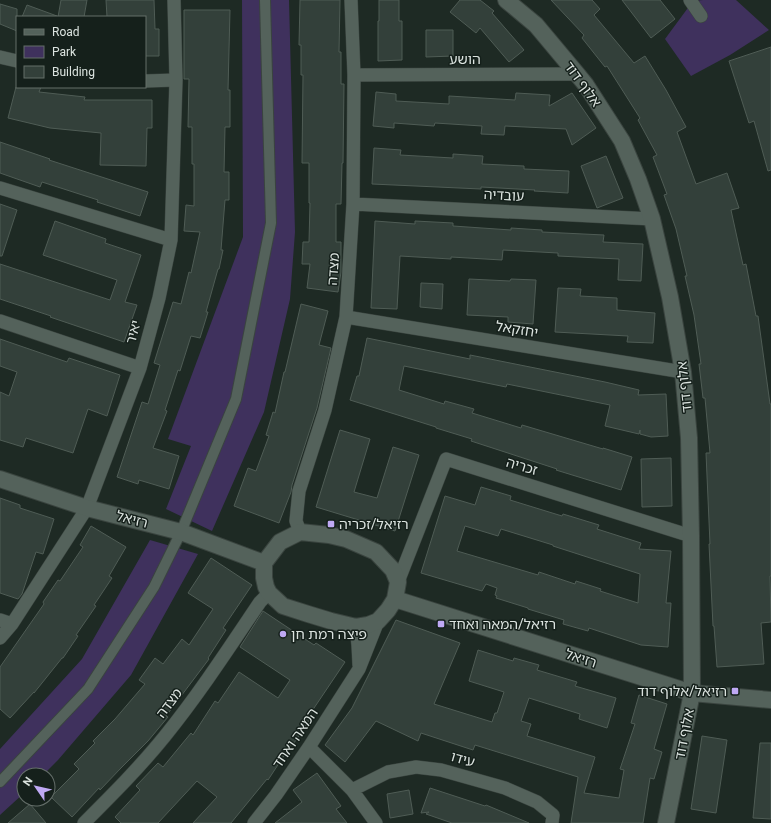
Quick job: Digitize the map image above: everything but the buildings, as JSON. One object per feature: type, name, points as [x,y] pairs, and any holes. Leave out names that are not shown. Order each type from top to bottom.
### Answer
[{"type":"street","name":"יאיר","points":[[0,638],[6,622],[87,508],[140,368],[159,298],[171,240],[176,80],[174,0]]},
{"type":"street","points":[[0,782],[88,689],[154,587],[181,532],[236,399],[271,223],[265,0]]},
{"type":"street","name":"מצדה","points":[[300,532],[296,521],[298,491],[325,410],[346,317],[353,204],[354,75],[351,0]]},
{"type":"street","name":"אלוף דוד","points":[[506,0],[536,25],[577,74],[586,85],[622,141],[638,179],[652,219],[670,297],[683,372],[689,438],[692,693],[666,823]]},
{"type":"street","points":[[690,0],[701,16]]},
{"type":"street","points":[[0,57],[16,61]]},
{"type":"street","name":"הושע","points":[[354,75],[577,74]]},
{"type":"street","points":[[146,81],[176,80]]},
{"type":"street","points":[[0,188],[171,240]]},
{"type":"street","name":"עובדיה","points":[[353,204],[652,219]]},
{"type":"street","name":"יחזקאל","points":[[346,317],[683,372]]},
{"type":"street","points":[[0,321],[140,368]]},
{"type":"street","name":"זכריה","points":[[395,576],[407,559],[446,459],[691,536]]},
{"type":"street","name":"רזיאל","points":[[0,479],[87,508],[181,532],[264,563]]},
{"type":"street","points":[[300,532],[329,535],[346,539],[376,552],[395,576],[395,599],[378,621],[368,625],[356,627],[320,618],[283,606],[269,593],[264,578],[264,563],[280,542],[300,532]]},
{"type":"street","name":"מצדה","points":[[84,823],[115,792],[164,737],[216,668],[260,602],[269,593]]},
{"type":"street","name":"רזיאל","points":[[395,599],[692,693],[771,700]]},
{"type":"street","name":"המאה ואחד","points":[[254,823],[276,795],[309,747],[359,669],[378,621]]},
{"type":"street","points":[[356,627],[359,669]]},
{"type":"street","points":[[309,747],[352,790],[376,823]]},
{"type":"street","name":"עידו","points":[[352,790],[388,772],[416,767],[441,770],[505,788],[537,802],[553,815],[552,823]]},
{"type":"green space","points":[[242,0],[289,0],[295,232],[290,299],[264,412],[212,531],[166,509],[191,446],[168,439],[243,237]]},
{"type":"green space","points":[[736,0],[769,30],[730,55],[691,76],[665,39],[693,1]]},
{"type":"green space","points":[[150,540],[198,554],[131,675],[51,767],[16,767],[16,800],[0,815],[0,749],[82,659]]},
{"type":"place","name":"רזיאל/זכריה","points":[[331,524]]},
{"type":"place","name":"רזיאל/המאה ואחד","points":[[441,624]]},
{"type":"place","name":"פיצה רמת חן","points":[[283,634]]},
{"type":"place","name":"רזיאל/אלוף דוד","points":[[735,691]]}]
